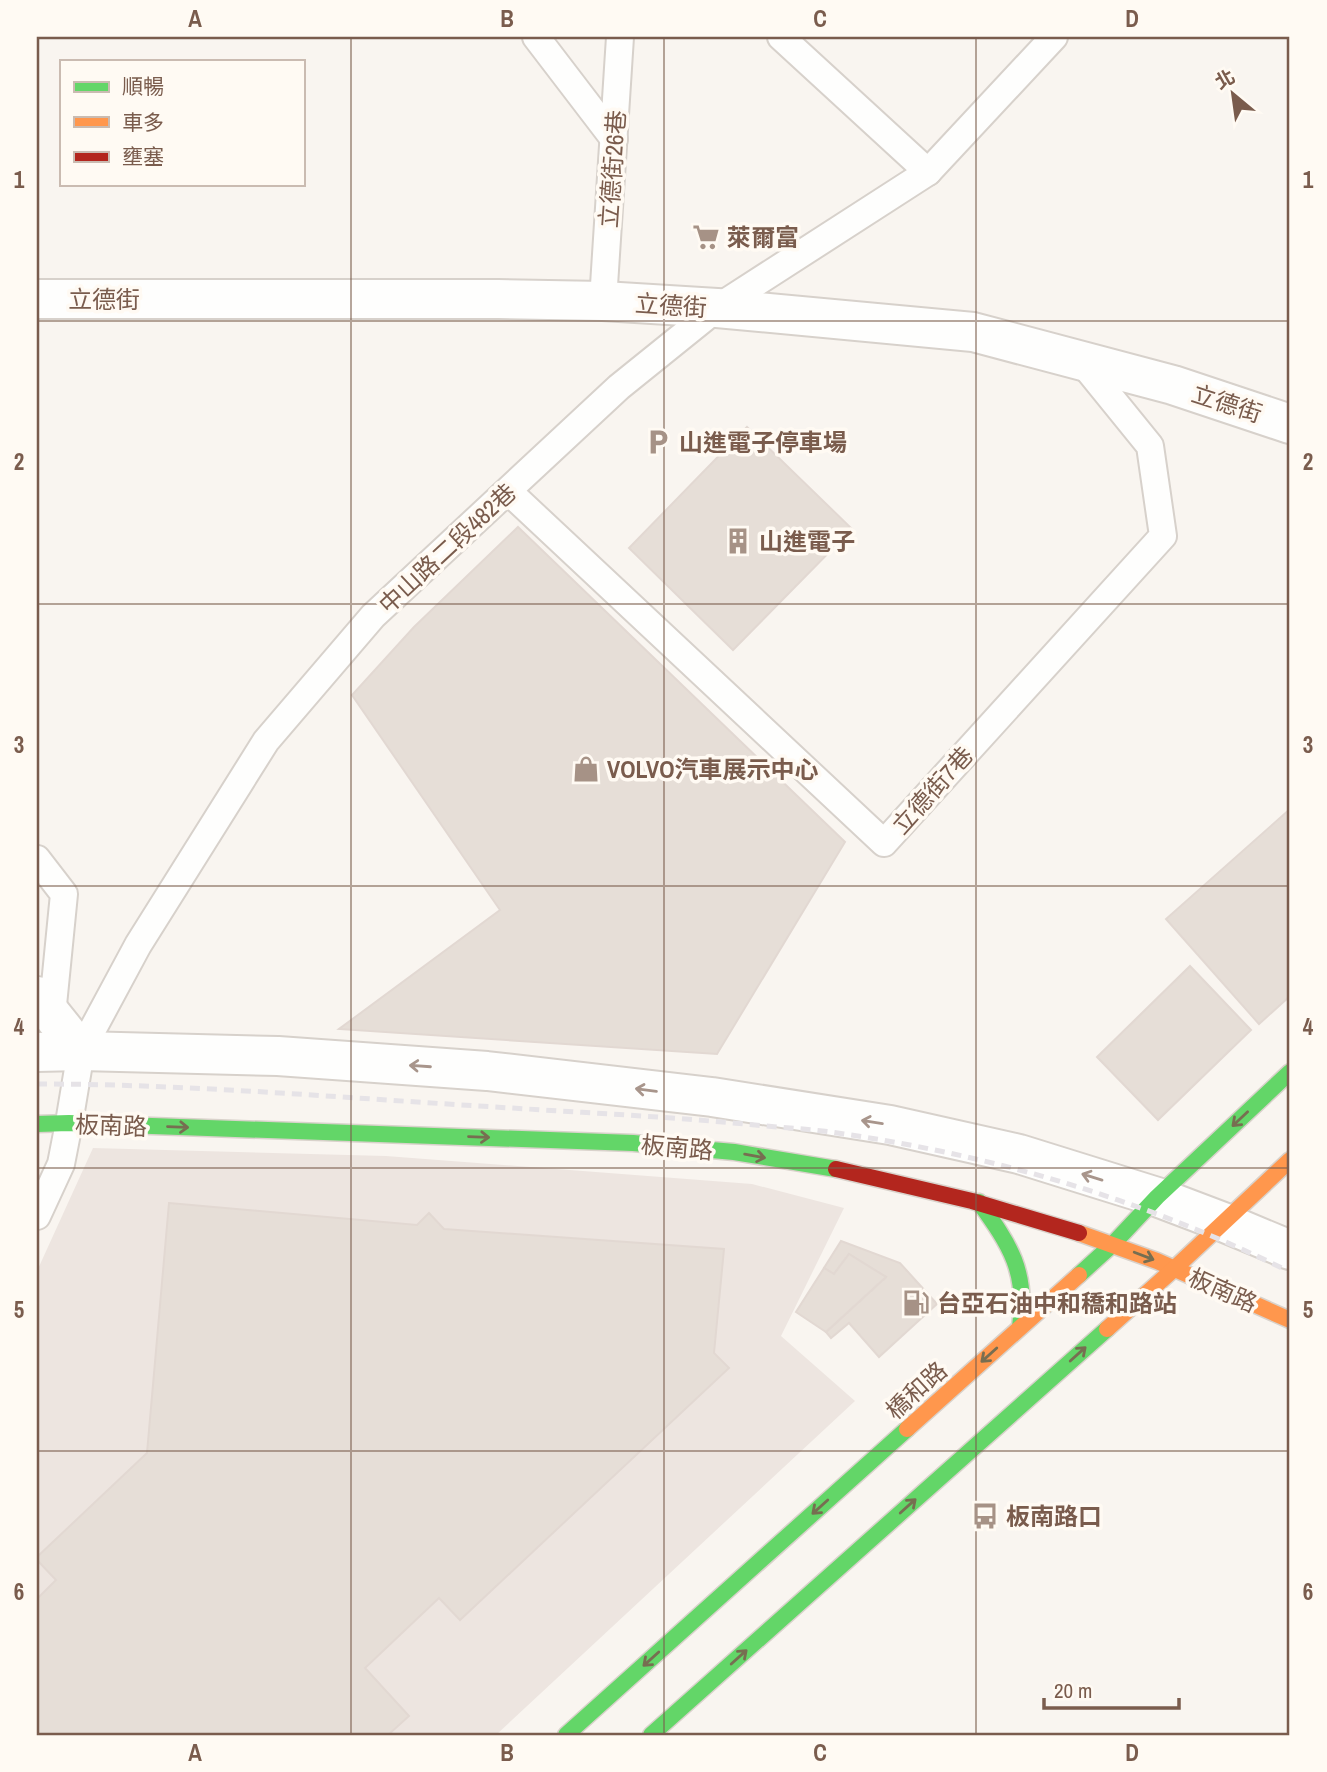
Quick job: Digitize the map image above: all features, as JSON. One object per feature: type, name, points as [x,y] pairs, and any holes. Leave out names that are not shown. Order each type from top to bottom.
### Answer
[{"type":"street","name":"立德街","points":[[37,299],[603,301],[717,308],[973,332],[1172,385],[1290,424]]},
{"type":"street","points":[[44,1006],[81,1051]]},
{"type":"street","points":[[37,1052],[278,1056],[486,1071],[712,1097],[890,1125],[1019,1154],[1157,1197],[1290,1250]]},
{"type":"street","name":"橋和路","points":[[566,1735],[1113,1244],[1157,1197],[1290,1072]]},
{"type":"street","name":"板南路","points":[[37,1124],[606,1140],[733,1152],[872,1176],[979,1202],[1113,1244],[1175,1268],[1290,1320]]},
{"type":"street","points":[[651,1735],[1175,1268],[1290,1160]]},
{"type":"street","points":[[979,1202],[1002,1234],[1022,1281],[1023,1312],[1020,1327]]},
{"type":"lane","points":[[536,37],[614,139]]},
{"type":"lane","name":"立德街26巷","points":[[603,301],[620,37]]},
{"type":"lane","points":[[781,37],[928,172]]},
{"type":"lane","name":"中山路二段482巷","points":[[37,1216],[61,1164],[81,1051],[138,945],[266,741],[373,617],[619,387],[717,308],[928,172],[1054,37]]},
{"type":"lane","name":"立德街7巷","points":[[508,491],[884,843],[1163,536],[1150,446],[1081,361]]},
{"type":"lane","points":[[37,859],[64,894],[44,1006]]},
{"type":"shaded area","points":[[93,1148],[386,1156],[752,1184],[844,1208],[781,1336],[855,1401],[496,1735],[37,1735],[37,1271]]},
{"type":"building","name":"山進電子","points":[[747,427],[852,529],[733,650],[629,548]]},
{"type":"building","name":"VOLVO汽車展示中心","points":[[518,527],[845,842],[717,1054],[339,1029],[500,910],[352,695],[414,627]]},
{"type":"building","points":[[1290,809],[1290,996],[1259,1024],[1166,919]]},
{"type":"building","points":[[1190,966],[1251,1030],[1158,1120],[1097,1057]]},
{"type":"building","points":[[169,1203],[417,1225],[429,1213],[444,1229],[724,1249],[714,1353],[729,1368],[460,1620],[439,1598],[365,1668],[409,1716],[388,1735],[37,1735],[37,1599],[56,1580],[37,1557],[147,1453]]},
{"type":"building","points":[[841,1241],[900,1263],[937,1304],[879,1357],[849,1323],[831,1338],[826,1332],[886,1277],[849,1254],[834,1274],[824,1268]]},
{"type":"building","points":[[849,1254],[886,1277],[826,1332],[796,1312],[824,1268],[834,1274]]},
{"type":"railway","points":[[37,1084],[258,1092],[651,1117],[833,1132],[960,1155],[1073,1185],[1183,1224],[1290,1272]]},
{"type":"traffic: fast","points":[[1079,1275],[1113,1244],[1157,1197],[1290,1072]]},
{"type":"traffic: fast","points":[[37,1124],[633,1143],[734,1152],[836,1169]]},
{"type":"traffic: fast","points":[[979,1202],[1008,1246],[1019,1275],[1022,1308],[1020,1327]]},
{"type":"traffic: fast","points":[[651,1735],[1107,1329]]},
{"type":"traffic: fast","points":[[566,1735],[907,1429]]},
{"type":"traffic: slow","points":[[1107,1329],[1290,1160]]},
{"type":"traffic: slow","points":[[1079,1233],[1157,1261],[1290,1320]]},
{"type":"traffic: slow","points":[[907,1429],[1079,1275]]},
{"type":"traffic: jam","points":[[836,1169],[972,1201],[1079,1233]]},
{"type":"place","name":"萊爾富","points":[[706,237]]},
{"type":"place","name":"山進電子停車場","points":[[658,442]]},
{"type":"place","name":"山進電子","points":[[738,541]]},
{"type":"place","name":"VOLVO汽車展示中心","points":[[586,769]]},
{"type":"place","name":"台亞石油中和穚和路站","points":[[916,1303]]},
{"type":"place","name":"板南路口","points":[[985,1516]]}]
